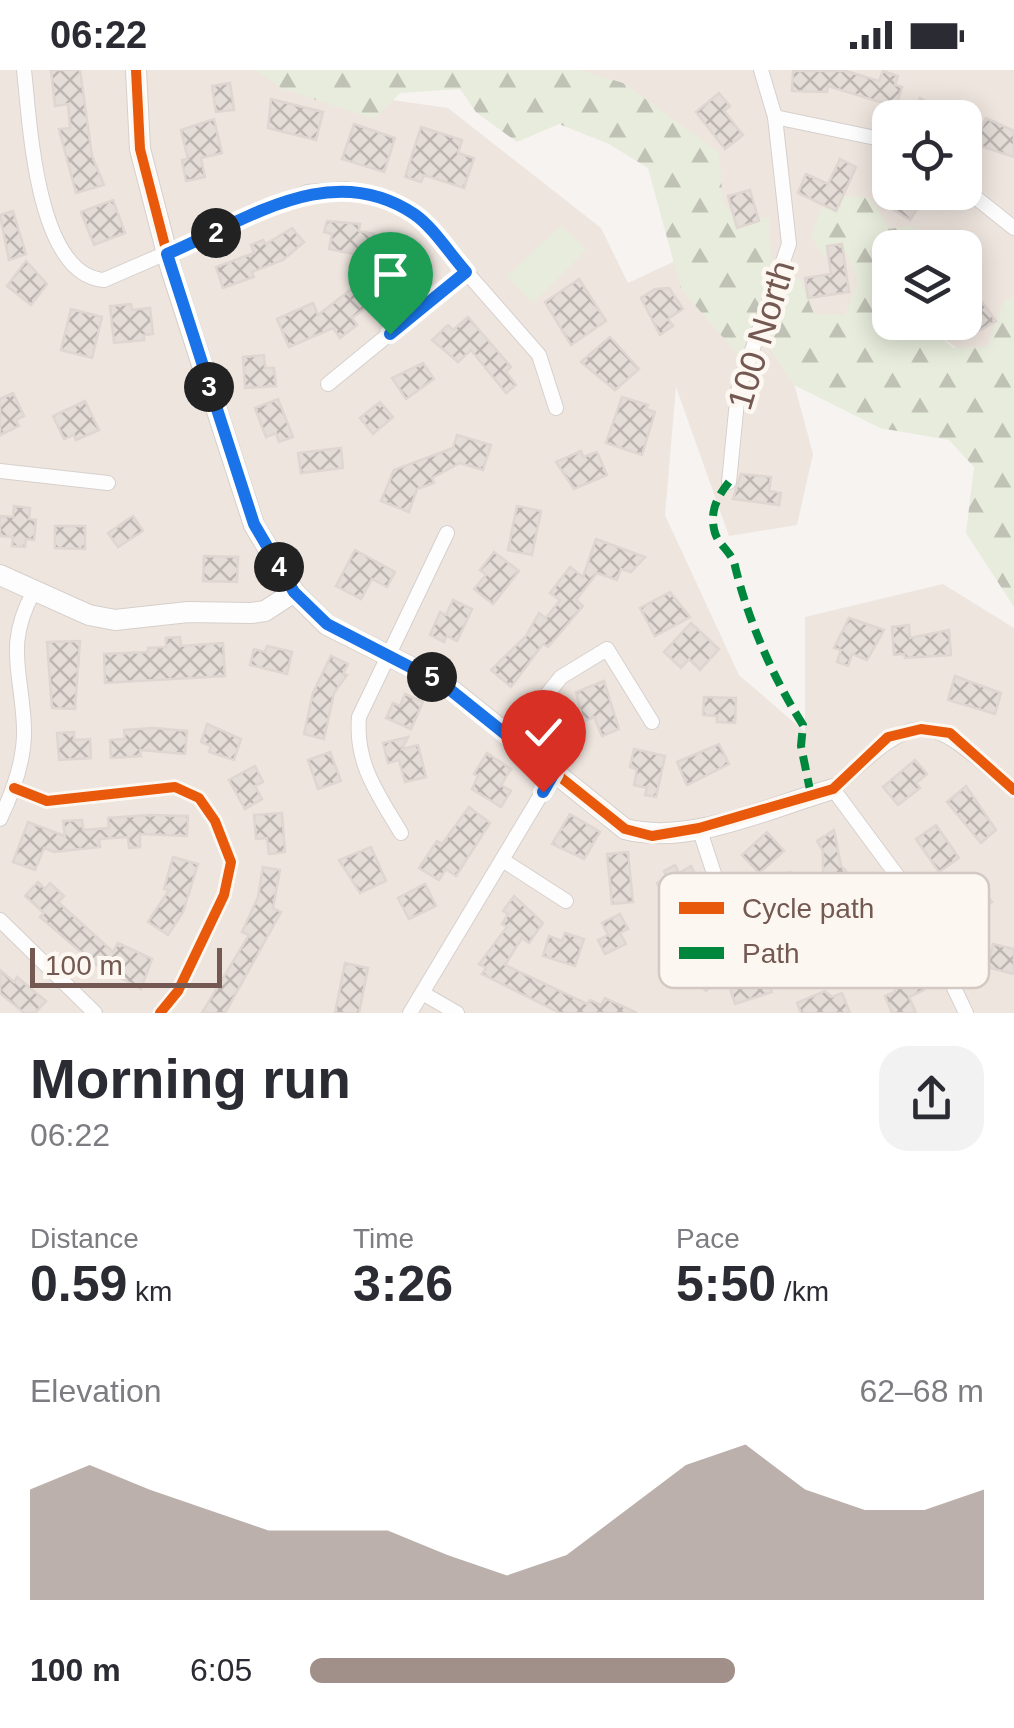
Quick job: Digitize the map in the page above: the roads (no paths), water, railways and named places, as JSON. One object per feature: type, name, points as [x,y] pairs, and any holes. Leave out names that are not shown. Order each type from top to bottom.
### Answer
[{"type":"street","points":[[24,70],[37,178],[70,266],[85,278],[104,280],[307,192],[346,189],[384,198],[417,216],[539,355],[556,408]]},
{"type":"street","points":[[136,70],[140,149],[167,254],[254,524],[294,592],[327,624],[443,684],[625,830],[652,836],[698,828],[833,789],[888,737],[921,729],[950,733],[1014,790]]},
{"type":"street","name":"100 North","points":[[729,482],[738,391],[789,244],[775,118],[761,70]]},
{"type":"street","points":[[775,118],[872,137]]},
{"type":"street","points":[[982,203],[1014,228]]},
{"type":"street","points":[[328,384],[466,272]]},
{"type":"street","points":[[0,471],[108,484]]},
{"type":"street","points":[[401,833],[363,768],[356,742],[359,717],[386,652],[447,532]]},
{"type":"street","points":[[0,574],[89,615],[115,620],[188,612],[264,611],[294,592]]},
{"type":"street","points":[[0,819],[14,788],[24,731],[14,646],[34,591]]},
{"type":"street","points":[[512,738],[561,677],[607,649],[652,722]]},
{"type":"street","points":[[410,1013],[554,773]]},
{"type":"street","points":[[14,788],[47,801],[175,787],[199,798],[215,821],[231,862],[224,895],[178,991],[160,1013]]},
{"type":"street","points":[[833,789],[895,873]]},
{"type":"street","points":[[698,828],[713,873]]},
{"type":"street","points":[[504,861],[566,901]]},
{"type":"street","points":[[0,920],[95,1013]]},
{"type":"street","points":[[954,988],[966,1013]]},
{"type":"street","points":[[424,994],[458,1013]]}]
